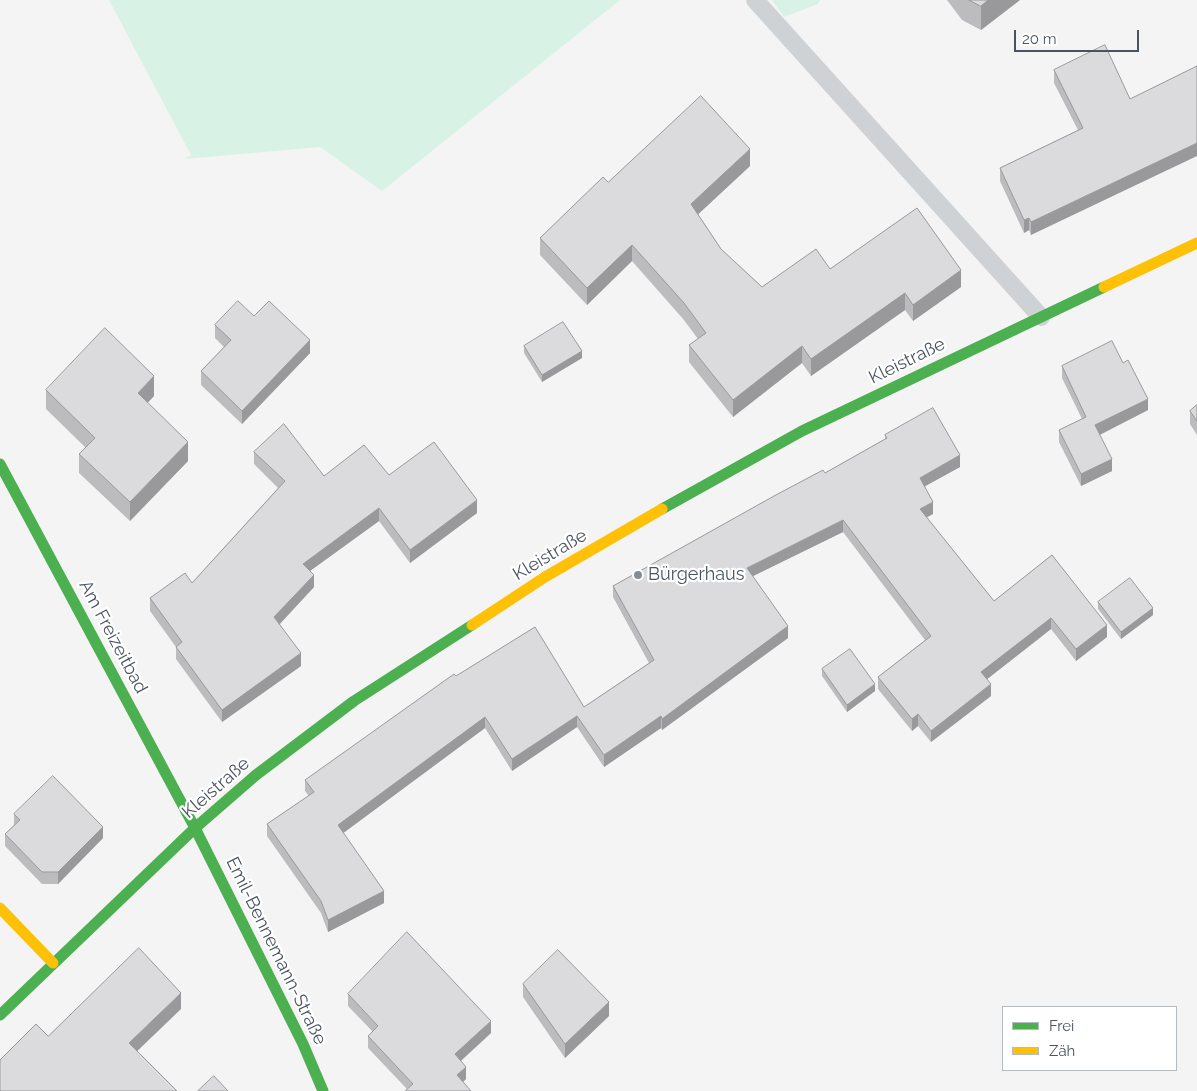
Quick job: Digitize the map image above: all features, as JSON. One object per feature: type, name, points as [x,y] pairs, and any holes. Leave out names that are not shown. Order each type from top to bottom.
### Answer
[{"type":"main road","name":"Kleistraße","points":[[0,1015],[196,828],[256,776],[354,701],[545,577],[697,488],[802,431],[1197,243]]},
{"type":"main road","name":"Am Freizeitbad","points":[[0,464],[196,828]]},
{"type":"main road","name":"Emil-Bennemann-Straße","points":[[196,828],[303,1044],[322,1091]]},
{"type":"main road","points":[[0,908],[53,963]]},
{"type":"lane","points":[[755,0],[1041,317]]},
{"type":"green space","points":[[109,0],[620,0],[382,191],[320,147],[184,159],[191,155]]},
{"type":"green space","points":[[772,0],[820,0],[818,4],[784,17]]},
{"type":"building","points":[[969,0],[988,0],[981,6]]},
{"type":"building","points":[[1105,45],[1130,99],[1197,66],[1197,143],[1031,222],[1029,218],[1024,220],[1000,168],[1083,128],[1054,70]]},
{"type":"building","points":[[701,96],[750,149],[691,204],[721,249],[762,287],[816,249],[830,269],[917,208],[961,270],[913,305],[905,293],[811,359],[802,346],[733,400],[689,345],[706,333],[684,303],[632,245],[587,288],[540,238],[603,177],[608,182]]},
{"type":"building","points":[[238,301],[254,316],[269,301],[310,340],[242,411],[201,371],[231,340],[215,325]]},
{"type":"building","points":[[563,322],[582,351],[542,375],[524,346]]},
{"type":"building","points":[[105,328],[154,376],[138,393],[188,442],[130,502],[79,454],[95,438],[46,390]]},
{"type":"building","points":[[1112,341],[1123,363],[1128,360],[1148,399],[1095,425],[1112,459],[1081,474],[1059,430],[1086,417],[1062,366]]},
{"type":"building","points":[[1197,405],[1197,421],[1190,411]]},
{"type":"building","points":[[933,408],[960,455],[920,478],[933,502],[920,509],[994,601],[1052,555],[1107,625],[1076,649],[1051,618],[981,672],[991,684],[931,731],[918,714],[912,719],[878,677],[931,636],[843,520],[747,568],[788,626],[662,719],[661,716],[604,755],[577,716],[512,759],[485,717],[338,825],[384,891],[328,920],[321,901],[267,824],[314,792],[305,780],[454,674],[456,676],[535,627],[584,707],[654,660],[613,586],[774,496],[823,470],[825,473],[887,438],[885,435]]},
{"type":"building","points":[[284,424],[324,476],[364,445],[389,475],[434,442],[477,500],[410,550],[379,508],[303,564],[314,575],[274,617],[301,653],[222,710],[176,647],[182,642],[150,598],[185,573],[192,583],[285,481],[254,452]]},
{"type":"building","points":[[1130,578],[1153,608],[1121,632],[1098,602]]},
{"type":"building","points":[[850,649],[875,684],[847,705],[822,669]]},
{"type":"building","points":[[53,776],[103,827],[58,872],[42,872],[5,834],[20,820],[14,814]]},
{"type":"building","points":[[407,932],[491,1021],[455,1054],[466,1067],[457,1075],[471,1091],[405,1091],[413,1084],[368,1036],[378,1026],[348,994]]},
{"type":"building","points":[[139,948],[181,993],[129,1043],[177,1091],[0,1091],[0,1060],[36,1024],[48,1036]]},
{"type":"building","points":[[558,950],[609,1002],[565,1044],[523,984]]},
{"type":"building","points":[[214,1076],[228,1091],[198,1091]]},
{"type":"traffic: fast","points":[[662,509],[802,431],[1104,287]]},
{"type":"traffic: fast","points":[[0,464],[195,828],[303,1044],[323,1091]]},
{"type":"traffic: fast","points":[[0,1015],[195,828],[256,775],[354,701],[472,625]]},
{"type":"traffic: slow","points":[[1104,287],[1197,243]]},
{"type":"traffic: slow","points":[[472,625],[545,577],[662,509]]},
{"type":"traffic: slow","points":[[0,908],[53,963]]},
{"type":"place","name":"Bürgerhaus","points":[[638,575]]}]
